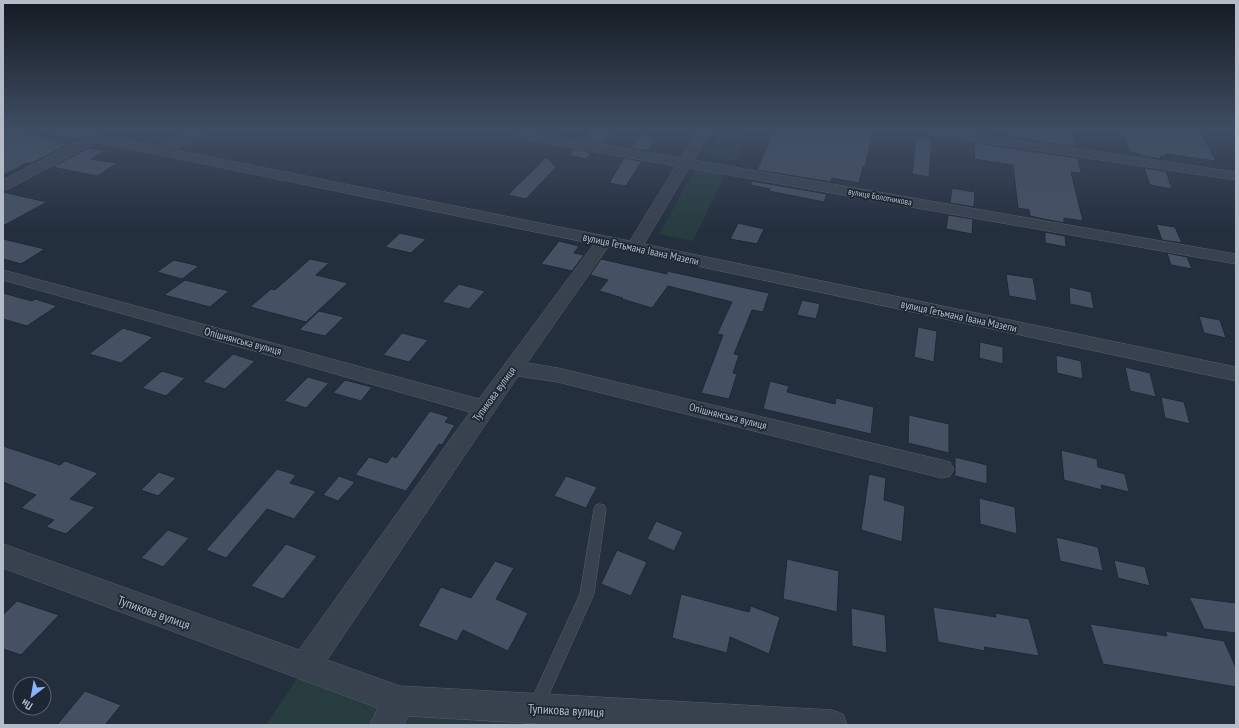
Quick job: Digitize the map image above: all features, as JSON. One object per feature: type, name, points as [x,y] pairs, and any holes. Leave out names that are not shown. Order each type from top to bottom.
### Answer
[{"type":"street","points":[[3,186],[49,162]]},
{"type":"street","name":"вулиця Гетьмана Івана Мазепи","points":[[212,162],[604,241],[1236,374]]},
{"type":"street","name":"вулиця Болотникова","points":[[679,162],[1236,259]]},
{"type":"street","points":[[1141,162],[1236,176]]},
{"type":"street","points":[[634,248],[685,163]]},
{"type":"street","name":"Тупикова вулиця","points":[[305,667],[484,408],[604,241]]},
{"type":"street","name":"Опішнянська вулиця","points":[[3,275],[484,408]]},
{"type":"street","name":"Опішнянська вулиця","points":[[513,368],[586,382],[942,469]]},
{"type":"street","name":"Тупикова вулиця","points":[[3,556],[305,667],[392,713],[535,709],[832,725]]},
{"type":"lane","points":[[535,709],[587,594],[600,509]]},
{"type":"green space","points":[[696,167],[726,172],[693,241],[659,234]]},
{"type":"green space","points":[[305,667],[400,701],[832,725],[266,725]]},
{"type":"building","points":[[3,162],[34,162],[27,163],[3,175]]},
{"type":"building","points":[[62,162],[118,163],[97,176],[52,167]]},
{"type":"building","points":[[541,162],[551,162],[556,167],[526,199],[508,195]]},
{"type":"building","points":[[622,162],[641,162],[626,186],[609,183]]},
{"type":"building","points":[[760,162],[866,162],[865,167],[863,167],[859,183],[832,178],[831,182],[757,170]]},
{"type":"building","points":[[913,162],[930,162],[929,177],[912,174]]},
{"type":"building","points":[[993,162],[1079,162],[1081,173],[1071,172],[1083,221],[1064,218],[1064,223],[1044,219],[1030,216],[1029,210],[1018,208],[1013,165]]},
{"type":"building","points":[[1144,168],[1166,171],[1172,189],[1150,185]]},
{"type":"building","points":[[752,181],[827,194],[824,202],[769,191],[770,189],[750,185]]},
{"type":"building","points":[[952,188],[975,192],[974,207],[950,203]]},
{"type":"building","points":[[3,192],[47,202],[3,226]]},
{"type":"building","points":[[948,215],[973,219],[972,234],[946,229]]},
{"type":"building","points":[[738,223],[764,229],[757,244],[730,239]]},
{"type":"building","points":[[1156,224],[1175,227],[1182,243],[1162,240]]},
{"type":"building","points":[[1045,232],[1065,236],[1066,247],[1045,243]]},
{"type":"building","points":[[400,233],[426,239],[411,253],[385,247]]},
{"type":"building","points":[[3,239],[45,249],[21,264],[3,259]]},
{"type":"building","points":[[559,241],[579,246],[574,253],[584,255],[572,271],[541,264]]},
{"type":"building","points":[[1167,253],[1187,257],[1192,269],[1171,265]]},
{"type":"building","points":[[310,259],[329,263],[316,275],[348,283],[306,322],[250,307],[271,289],[275,290]]},
{"type":"building","points":[[601,259],[667,274],[667,271],[769,293],[763,312],[752,310],[734,354],[739,355],[733,373],[737,374],[729,399],[701,393],[723,335],[717,334],[732,302],[668,286],[652,308],[622,299],[623,298],[599,291],[608,280],[590,275]]},
{"type":"building","points":[[174,260],[199,266],[182,279],[157,272]]},
{"type":"building","points":[[1006,274],[1033,278],[1037,301],[1009,296]]},
{"type":"building","points":[[185,280],[229,291],[210,307],[164,295]]},
{"type":"building","points":[[459,284],[485,291],[469,309],[442,302]]},
{"type":"building","points":[[1069,287],[1091,292],[1094,309],[1070,304]]},
{"type":"building","points":[[3,293],[32,301],[35,299],[57,306],[27,326],[3,319]]},
{"type":"building","points":[[802,300],[820,304],[816,319],[797,315]]},
{"type":"building","points":[[319,311],[344,317],[325,336],[299,330]]},
{"type":"building","points":[[1199,316],[1220,320],[1226,338],[1204,333]]},
{"type":"building","points":[[918,327],[937,331],[934,362],[914,357]]},
{"type":"building","points":[[123,328],[153,337],[121,363],[89,354]]},
{"type":"building","points":[[402,333],[428,340],[409,362],[383,355]]},
{"type":"building","points":[[980,342],[1003,347],[1003,364],[979,358]]},
{"type":"building","points":[[233,354],[255,361],[225,389],[203,382]]},
{"type":"building","points":[[1056,355],[1081,361],[1083,379],[1057,373]]},
{"type":"building","points":[[1125,367],[1150,373],[1156,397],[1130,391]]},
{"type":"building","points":[[162,371],[185,378],[166,396],[142,388]]},
{"type":"building","points":[[308,377],[329,383],[306,408],[284,401]]},
{"type":"building","points":[[345,380],[372,387],[361,401],[333,393]]},
{"type":"building","points":[[770,381],[789,386],[787,392],[835,404],[836,398],[874,407],[871,434],[763,409]]},
{"type":"building","points":[[1161,397],[1184,402],[1190,424],[1165,418]]},
{"type":"building","points":[[430,411],[449,417],[445,422],[455,425],[442,445],[439,444],[406,491],[355,475],[369,457],[387,463],[392,456],[396,458]]},
{"type":"building","points":[[909,415],[949,424],[949,453],[908,443]]},
{"type":"building","points":[[3,446],[60,465],[65,461],[98,473],[70,499],[95,507],[66,534],[46,527],[54,520],[21,508],[36,495],[3,482]]},
{"type":"building","points":[[1061,450],[1097,459],[1098,467],[1125,474],[1129,492],[1101,485],[1102,490],[1064,480]]},
{"type":"building","points":[[955,457],[987,465],[987,484],[955,476]]},
{"type":"building","points":[[277,469],[296,475],[290,483],[316,491],[294,519],[267,509],[226,558],[206,550]]},
{"type":"building","points":[[159,472],[176,478],[158,496],[141,490]]},
{"type":"building","points":[[869,474],[886,478],[884,500],[905,506],[902,542],[861,530]]},
{"type":"building","points":[[339,476],[355,482],[338,501],[323,495]]},
{"type":"building","points":[[566,476],[597,487],[586,508],[554,496]]},
{"type":"building","points":[[979,498],[1015,507],[1017,534],[980,524]]},
{"type":"building","points":[[656,521],[683,532],[674,551],[647,539]]},
{"type":"building","points":[[168,530],[189,538],[163,567],[141,558]]},
{"type":"building","points":[[1056,537],[1098,547],[1103,571],[1060,561]]},
{"type":"building","points":[[286,544],[317,556],[283,599],[251,586]]},
{"type":"building","points":[[617,550],[647,562],[631,596],[601,584]]},
{"type":"building","points":[[787,559],[839,571],[837,612],[783,599]]},
{"type":"building","points":[[1114,560],[1145,567],[1150,586],[1118,578]]},
{"type":"building","points":[[495,561],[514,568],[496,599],[528,613],[508,651],[463,630],[457,641],[418,626],[441,587],[471,598]]},
{"type":"building","points":[[681,594],[749,612],[751,606],[780,617],[769,654],[730,637],[727,653],[672,638]]},
{"type":"building","points":[[1189,597],[1236,603],[1236,633],[1204,629]]},
{"type":"building","points":[[17,601],[59,615],[21,655],[3,649],[3,615]]},
{"type":"building","points":[[933,607],[996,617],[995,613],[1029,619],[1039,656],[984,647],[985,651],[938,642]]},
{"type":"building","points":[[851,608],[885,615],[887,653],[852,646]]},
{"type":"building","points":[[1090,624],[1167,636],[1165,631],[1224,641],[1236,668],[1236,687],[1103,664]]},
{"type":"building","points":[[85,691],[121,705],[105,725],[57,725]]}]
